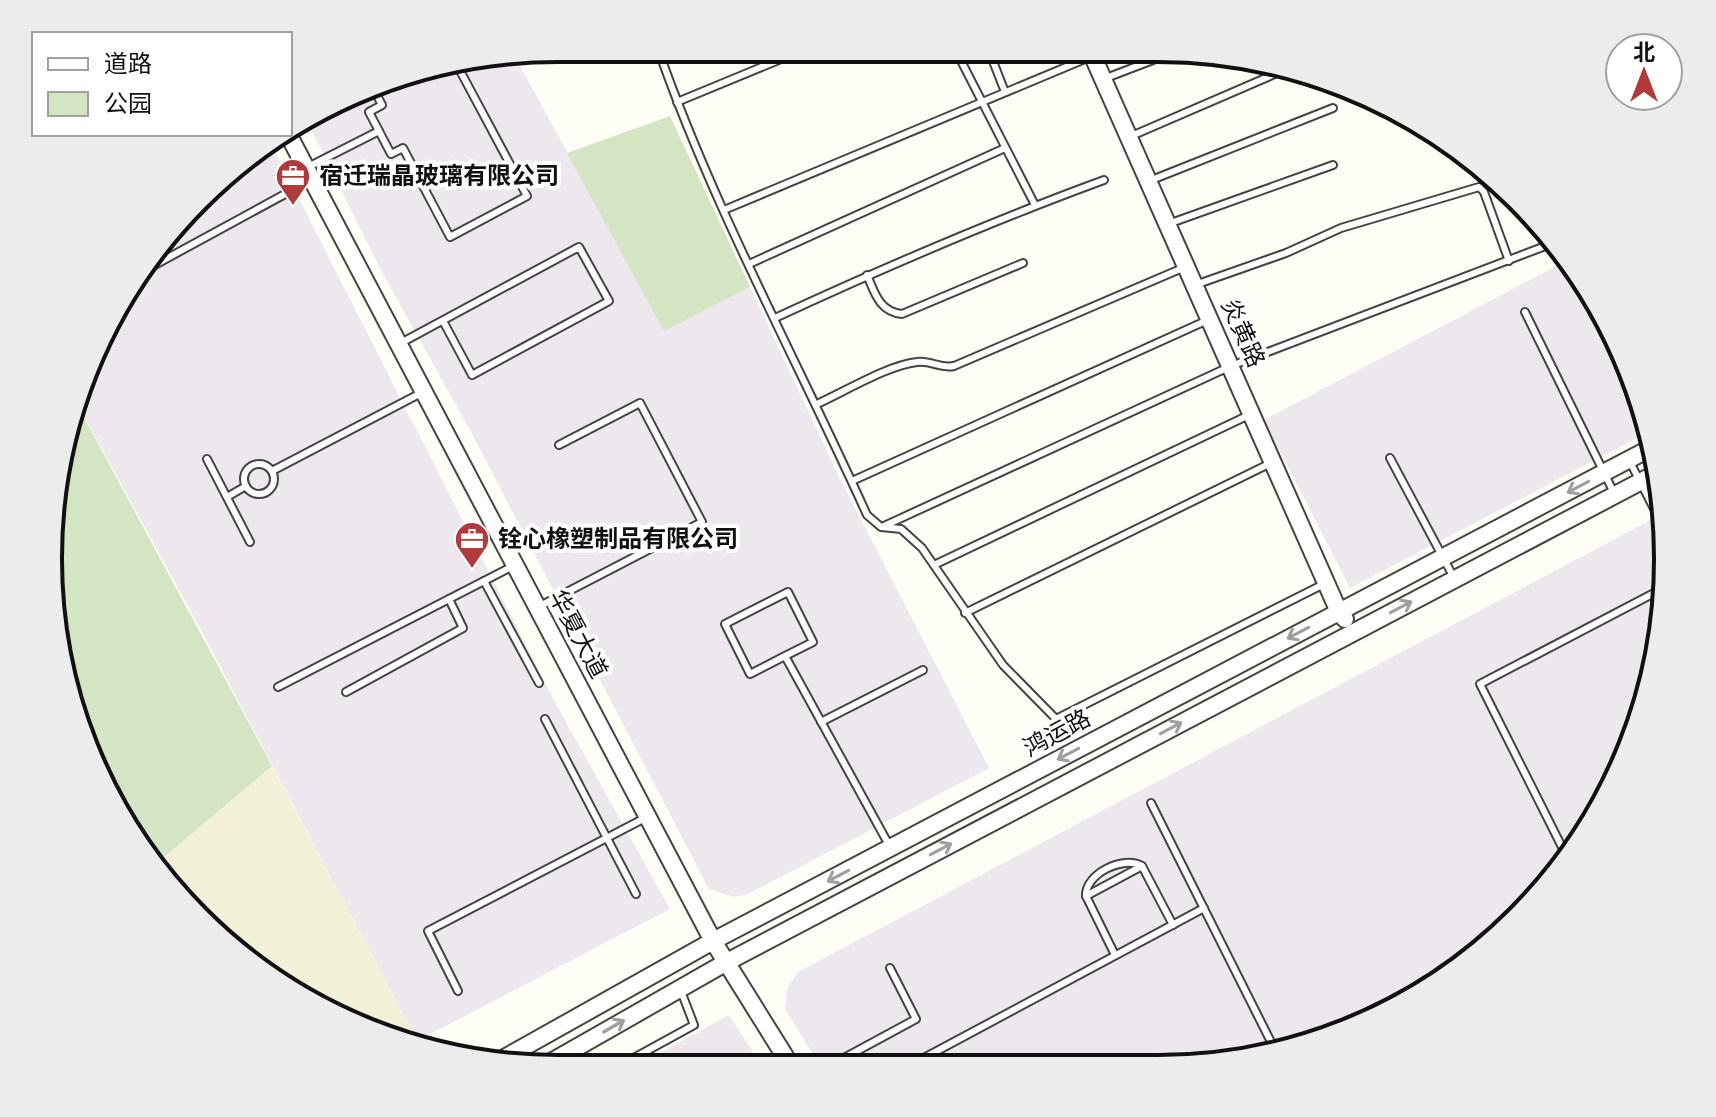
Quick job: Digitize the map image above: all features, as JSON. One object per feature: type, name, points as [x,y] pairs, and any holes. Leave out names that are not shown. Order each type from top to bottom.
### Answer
[{"type":"street","name":"炎黄路","points":[[1096,62],[1339,612],[1354,632]]},
{"type":"street","name":"华夏大道","points":[[291,141],[713,941],[784,1055]]},
{"type":"street","name":"鸿运路","points":[[514,1053],[713,941],[1642,453]]},
{"type":"street","name":"鸿运路","points":[[564,1055],[725,963],[1647,478]]},
{"type":"lane","points":[[663,62],[724,210],[867,515],[881,527],[901,529],[922,548],[1003,665],[1056,719],[1326,583]]},
{"type":"lane","points":[[677,102],[774,62]]},
{"type":"lane","points":[[961,62],[1035,205]]},
{"type":"lane","points":[[993,62],[1005,92]]},
{"type":"lane","points":[[724,210],[1074,62]]},
{"type":"lane","points":[[1103,79],[1148,62]]},
{"type":"lane","points":[[377,96],[382,105],[369,112],[391,154],[403,148],[450,237],[527,196],[461,72]]},
{"type":"lane","points":[[1129,137],[1271,76]]},
{"type":"lane","points":[[1149,181],[1333,108]]},
{"type":"lane","points":[[162,260],[379,131]]},
{"type":"lane","points":[[749,264],[1005,148]]},
{"type":"lane","points":[[1168,224],[1333,165]]},
{"type":"lane","points":[[775,318],[867,275],[1035,205],[1104,180]]},
{"type":"lane","points":[[1195,285],[1286,253],[1341,228],[1479,187],[1484,192],[1509,261]]},
{"type":"lane","points":[[399,344],[579,247],[609,301],[472,375],[443,321]]},
{"type":"lane","points":[[881,527],[1231,366],[1544,247]]},
{"type":"lane","points":[[867,275],[884,308],[902,314],[1023,263]]},
{"type":"lane","points":[[817,404],[901,366],[929,362],[945,368],[954,366],[1178,270]]},
{"type":"lane","points":[[1525,312],[1616,495]]},
{"type":"lane","points":[[852,481],[1210,319]]},
{"type":"lane","points":[[272,471],[424,391]]},
{"type":"lane","points":[[537,608],[702,522],[640,403],[559,445]]},
{"type":"lane","points":[[934,565],[1252,413]]},
{"type":"lane","points":[[1390,458],[1455,579]]},
{"type":"lane","points":[[207,459],[250,542]]},
{"type":"lane","points":[[1629,460],[1647,478]]},
{"type":"lane","points":[[965,613],[1273,462]]},
{"type":"lane","points":[[262,465],[272,471],[273,483],[268,491],[253,493],[246,486],[246,473],[253,466],[262,465]]},
{"type":"lane","points":[[227,497],[246,486]]},
{"type":"lane","points":[[278,687],[515,565]]},
{"type":"lane","points":[[484,581],[539,683]]},
{"type":"lane","points":[[788,592],[813,642],[785,656],[750,674],[725,624],[788,592]]},
{"type":"lane","points":[[1562,846],[1480,684],[1653,594]]},
{"type":"lane","points":[[346,692],[463,628],[449,599]]},
{"type":"lane","points":[[785,656],[890,848]]},
{"type":"lane","points":[[821,722],[923,670]]},
{"type":"lane","points":[[545,719],[636,894]]},
{"type":"lane","points":[[1151,803],[1271,1041]]},
{"type":"lane","points":[[458,991],[428,931],[647,817]]},
{"type":"lane","points":[[1115,955],[1085,888],[1092,878],[1122,862],[1134,861],[1142,866],[1173,925]]},
{"type":"lane","points":[[1086,896],[1142,866]]},
{"type":"lane","points":[[929,1055],[1204,908]]},
{"type":"lane","points":[[850,1055],[916,1019],[890,968]]},
{"type":"lane","points":[[639,1055],[694,1025],[680,989]]},
{"type":"shaded area","points":[[519,64],[665,330],[750,287],[840,479],[989,768],[746,895],[733,897],[709,889],[470,430],[383,274],[311,129],[399,88],[462,72]]},
{"type":"shaded area","points":[[275,152],[557,706],[670,909],[425,1037],[413,1033],[200,628],[83,415],[113,339],[165,256],[207,207]]},
{"type":"shaded area","points":[[1558,265],[1603,339],[1628,399],[1639,437],[1350,588],[1264,420]]},
{"type":"shaded area","points":[[1652,519],[1653,591],[1637,687],[1616,749],[1587,807],[1551,861],[1509,910],[1460,952],[1377,1004],[1317,1029],[1286,1038],[1190,1054],[813,1055],[785,1009],[787,989],[798,972]]},
{"type":"shaded area","points":[[729,1015],[755,1055],[655,1055]]},
{"type":"green space","points":[[670,116],[750,287],[664,331],[567,153]]},
{"type":"green space","points":[[83,416],[272,766],[163,858],[113,778],[88,718],[79,687],[63,591],[66,494]]},
{"type":"green space","points":[[272,766],[413,1033],[339,1004],[283,971],[207,910],[163,858]]},
{"type":"place","name":"宿迁瑞晶玻璃有限公司","points":[[293,207]]},
{"type":"place","name":"铨心橡塑制品有限公司","points":[[472,570]]}]
